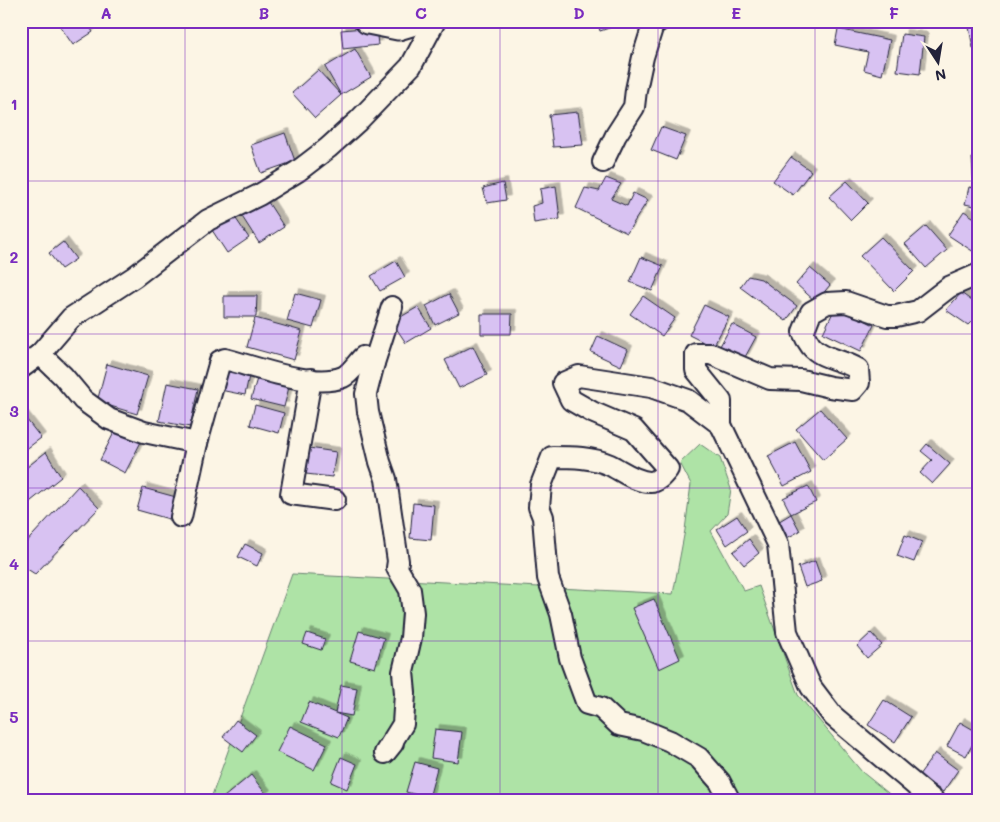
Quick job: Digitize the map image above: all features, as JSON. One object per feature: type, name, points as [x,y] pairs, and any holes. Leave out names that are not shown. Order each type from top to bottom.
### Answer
[{"type":"street","points":[[368,21],[398,27],[418,21]]},
{"type":"street","points":[[21,368],[40,354],[71,318],[134,277],[208,220],[259,195],[298,171],[328,148],[358,121],[411,66],[435,21]]},
{"type":"street","points":[[603,162],[616,135],[634,107],[643,57],[653,26],[659,21]]},
{"type":"street","points":[[721,425],[722,401],[696,370],[696,354],[711,354],[770,379],[801,380],[853,390],[859,383],[858,369],[850,364],[830,358],[811,347],[803,332],[812,312],[827,303],[846,302],[887,316],[918,311],[948,287],[979,274]]},
{"type":"street","points":[[392,307],[366,394],[368,412],[386,479],[398,561],[397,568],[410,590],[413,613],[411,638],[403,672],[405,693],[403,724],[385,753],[393,743]]},
{"type":"street","points":[[40,354],[63,376],[83,400],[109,419],[144,432],[197,443]]},
{"type":"street","points":[[181,517],[197,443],[220,361],[225,359],[294,378],[323,380],[345,377],[363,358],[374,363]]},
{"type":"street","points":[[730,801],[720,782],[700,758],[670,741],[643,730],[619,725],[601,708],[587,704],[570,658],[561,614],[548,578],[540,507],[541,485],[552,457],[579,457],[609,464],[630,476],[650,482],[661,478],[668,469],[634,430],[592,412],[572,400],[562,383],[579,376],[650,387],[688,400],[721,425],[778,544],[787,632],[811,688],[833,716],[934,801]]},
{"type":"street","points":[[311,379],[291,494],[334,500]]},
{"type":"green space","points":[[700,444],[720,458],[731,489],[727,514],[711,531],[744,591],[759,586],[798,695],[862,772],[898,801],[210,801],[292,574],[673,594],[685,530],[691,484],[680,463]]},
{"type":"building","points":[[86,21],[93,32],[73,45],[57,22]]},
{"type":"building","points":[[597,21],[620,21],[621,24],[600,31]]},
{"type":"building","points":[[979,21],[979,47],[973,48],[968,22]]},
{"type":"building","points":[[376,27],[378,45],[343,49],[341,30]]},
{"type":"building","points":[[838,29],[890,40],[882,75],[864,70],[868,52],[835,45]]},
{"type":"building","points":[[902,34],[924,37],[920,74],[897,71]]},
{"type":"building","points":[[355,49],[371,77],[341,95],[325,67]]},
{"type":"building","points":[[318,70],[341,95],[315,118],[292,93]]},
{"type":"building","points":[[578,112],[583,145],[553,147],[549,115]]},
{"type":"building","points":[[661,127],[686,136],[676,160],[651,150]]},
{"type":"building","points":[[285,133],[295,161],[261,173],[251,145]]},
{"type":"building","points":[[791,157],[811,171],[793,195],[773,181]]},
{"type":"building","points":[[972,158],[979,158],[979,186],[974,187]]},
{"type":"building","points":[[606,178],[621,184],[611,199],[627,206],[633,193],[648,200],[627,233],[576,208],[585,188],[599,191]]},
{"type":"building","points":[[847,181],[868,203],[851,220],[829,197]]},
{"type":"building","points":[[503,183],[506,200],[487,203],[483,188]]},
{"type":"building","points":[[556,186],[560,219],[534,223],[532,206],[542,203],[540,189]]},
{"type":"building","points":[[969,187],[979,189],[979,207],[965,204]]},
{"type":"building","points":[[266,199],[284,227],[259,243],[241,215]]},
{"type":"building","points":[[230,210],[249,238],[227,253],[208,224]]},
{"type":"building","points":[[964,211],[979,221],[979,251],[977,254],[948,235]]},
{"type":"building","points":[[926,226],[947,250],[926,268],[905,244]]},
{"type":"building","points":[[881,237],[914,271],[894,291],[860,256]]},
{"type":"building","points":[[63,242],[76,259],[61,269],[49,253]]},
{"type":"building","points":[[641,257],[663,266],[652,291],[630,282]]},
{"type":"building","points":[[396,261],[405,277],[380,291],[371,276]]},
{"type":"building","points":[[810,268],[830,285],[816,302],[796,284]]},
{"type":"building","points":[[748,276],[761,279],[797,306],[786,321],[740,287]]},
{"type":"building","points":[[295,293],[321,300],[313,328],[287,321]]},
{"type":"building","points":[[961,293],[979,306],[979,314],[968,325],[946,310]]},
{"type":"building","points":[[449,294],[459,313],[435,325],[426,306]]},
{"type":"building","points":[[224,296],[257,296],[256,317],[224,317]]},
{"type":"building","points":[[643,296],[675,318],[662,336],[630,314]]},
{"type":"building","points":[[704,305],[729,317],[713,347],[689,335]]},
{"type":"building","points":[[836,306],[874,325],[861,351],[823,333]]},
{"type":"building","points":[[418,307],[431,328],[406,343],[392,322]]},
{"type":"building","points":[[481,314],[512,314],[511,334],[481,334]]},
{"type":"building","points":[[255,318],[302,331],[294,360],[247,347]]},
{"type":"building","points":[[732,324],[756,337],[744,359],[720,346]]},
{"type":"building","points":[[598,336],[628,350],[621,366],[591,352]]},
{"type":"building","points":[[473,346],[487,375],[459,388],[445,360]]},
{"type":"building","points":[[107,364],[148,376],[137,414],[97,402]]},
{"type":"building","points":[[225,365],[250,371],[245,395],[220,390]]},
{"type":"building","points":[[258,375],[290,383],[284,407],[251,399]]},
{"type":"building","points":[[167,383],[198,389],[190,427],[159,421]]},
{"type":"building","points":[[255,405],[284,413],[279,433],[250,425]]},
{"type":"building","points":[[820,409],[847,439],[823,460],[796,429]]},
{"type":"building","points":[[23,415],[41,438],[21,453],[21,416]]},
{"type":"building","points":[[118,425],[143,438],[125,473],[100,460]]},
{"type":"building","points":[[795,442],[811,472],[784,486],[768,456]]},
{"type":"building","points":[[927,444],[950,464],[932,484],[920,473],[932,460],[921,451]]},
{"type":"building","points":[[309,448],[336,452],[332,477],[306,474]]},
{"type":"building","points":[[46,452],[61,477],[21,509],[21,472]]},
{"type":"building","points":[[78,486],[99,508],[35,574],[21,565],[21,548]]},
{"type":"building","points":[[808,486],[816,502],[791,514],[783,498]]},
{"type":"building","points":[[143,488],[176,497],[169,519],[137,510]]},
{"type":"building","points":[[413,503],[434,505],[431,540],[410,538]]},
{"type":"building","points":[[791,514],[800,531],[785,539],[776,523]]},
{"type":"building","points":[[737,516],[747,531],[727,545],[717,529]]},
{"type":"building","points":[[905,535],[922,542],[914,562],[897,556]]},
{"type":"building","points":[[749,539],[759,553],[744,565],[733,552]]},
{"type":"building","points":[[245,544],[263,553],[257,566],[238,557]]},
{"type":"building","points":[[815,561],[822,581],[805,587],[798,567]]},
{"type":"building","points":[[654,599],[680,659],[659,669],[632,608]]},
{"type":"building","points":[[359,631],[384,638],[375,668],[350,661]]},
{"type":"building","points":[[307,633],[325,639],[321,650],[303,644]]},
{"type":"building","points":[[871,633],[882,645],[867,658],[857,646]]},
{"type":"building","points":[[341,685],[357,688],[352,716],[335,713]]},
{"type":"building","points":[[884,700],[911,717],[895,742],[868,725]]},
{"type":"building","points":[[309,702],[347,718],[339,737],[301,722]]},
{"type":"building","points":[[236,720],[256,735],[243,752],[223,737]]},
{"type":"building","points":[[960,722],[979,733],[966,756],[947,746]]},
{"type":"building","points":[[290,726],[327,744],[314,770],[277,752]]},
{"type":"building","points":[[435,729],[462,732],[458,762],[431,758]]},
{"type":"building","points":[[935,753],[958,770],[943,792],[919,775]]},
{"type":"building","points":[[341,757],[357,764],[347,789],[331,782]]},
{"type":"building","points":[[415,762],[437,768],[429,798],[406,792]]},
{"type":"building","points":[[251,775],[266,794],[257,801],[228,801],[224,797]]}]
